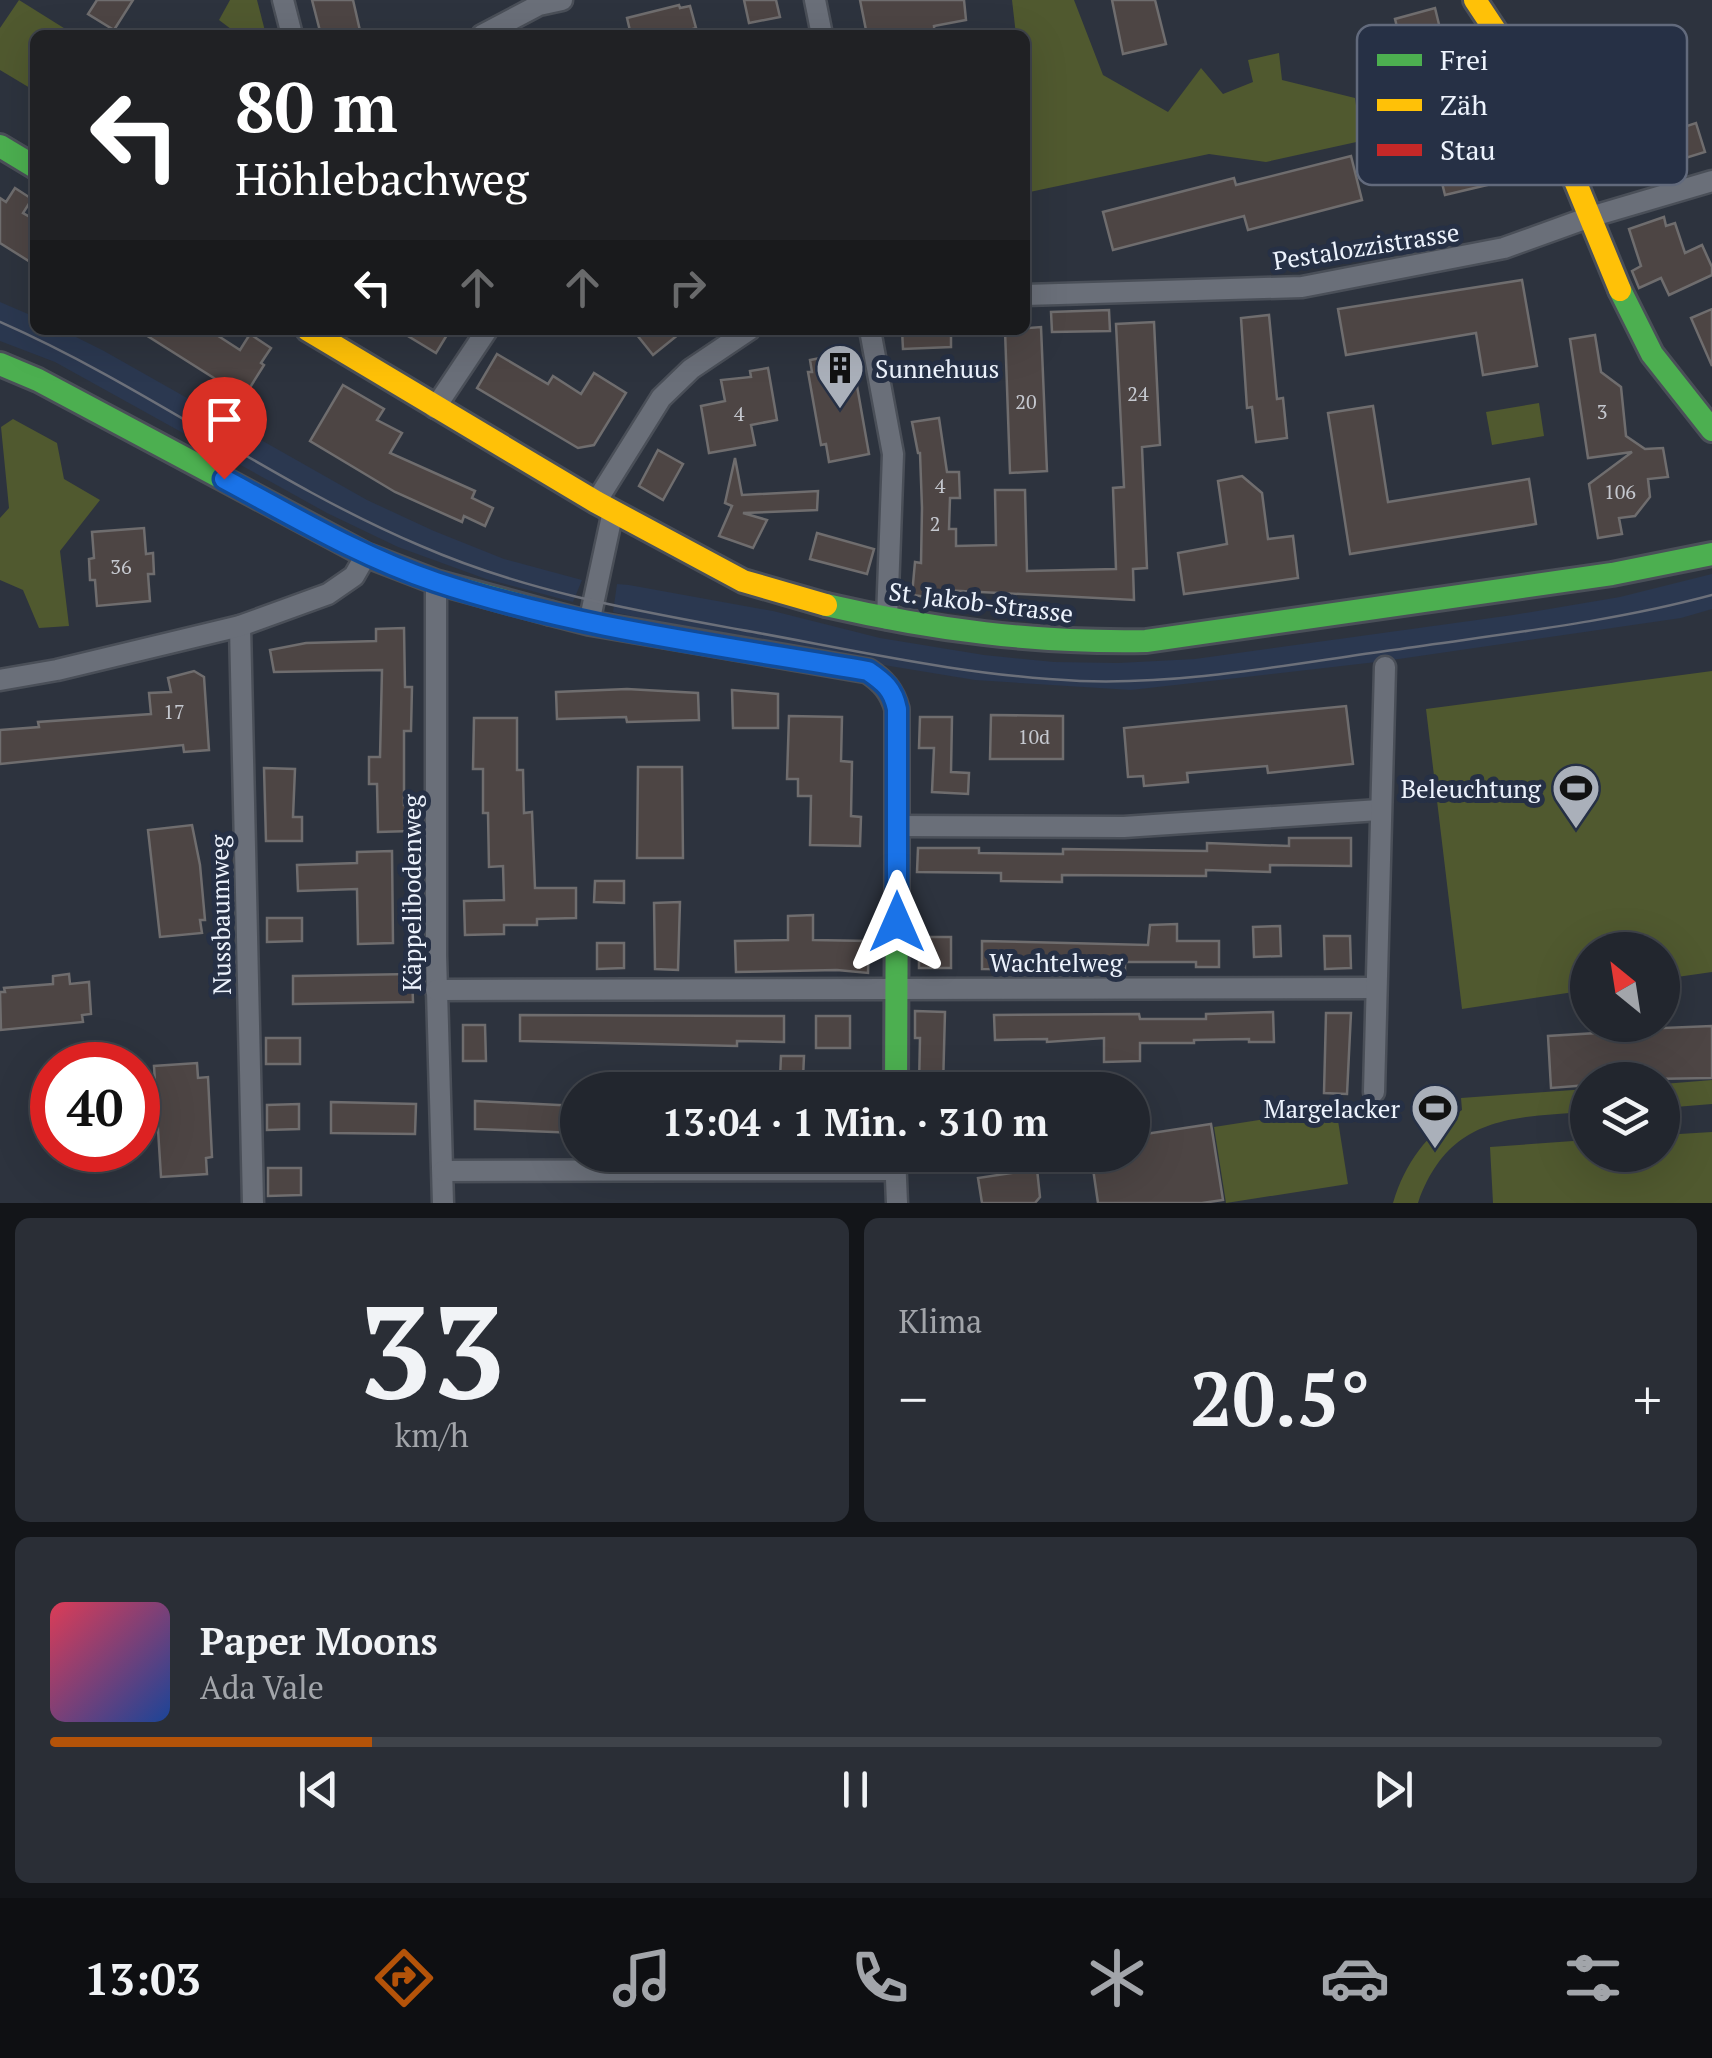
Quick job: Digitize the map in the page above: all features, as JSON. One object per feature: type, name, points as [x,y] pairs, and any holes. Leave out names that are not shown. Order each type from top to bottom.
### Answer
[{"type":"main road","points":[[1475,0],[1491,25]]},
{"type":"main road","points":[[0,146],[30,164]]},
{"type":"main road","points":[[1577,185],[1629,313],[1652,354],[1712,430]]},
{"type":"main road","name":"St. Jakob-Strasse","points":[[316,335],[604,507],[744,580],[806,600],[981,635],[1076,642],[1146,641],[1612,574],[1712,554]]},
{"type":"main road","points":[[0,364],[38,380],[366,555],[436,582],[589,623],[868,671],[885,682],[894,694],[897,709],[896,1072]]},
{"type":"street","points":[[283,0],[291,30]]},
{"type":"street","points":[[492,30],[539,6],[562,0]]},
{"type":"street","points":[[815,0],[821,30]]},
{"type":"street","name":"Pestalozzistrasse","points":[[1030,295],[1302,287],[1504,248],[1590,217],[1712,181]]},
{"type":"street","points":[[435,408],[484,335]]},
{"type":"street","points":[[589,623],[604,507],[661,398],[691,369],[742,335]]},
{"type":"street","points":[[871,335],[892,454],[888,619]]},
{"type":"street","points":[[0,680],[240,626],[328,594],[354,576],[366,555]]},
{"type":"street","name":"Käppelibodenweg","points":[[436,582],[436,990],[443,1203]]},
{"type":"street","name":"Nussbaumweg","points":[[240,626],[252,1203]]},
{"type":"street","points":[[1374,1092],[1385,666]]},
{"type":"street","points":[[896,826],[1124,827],[1379,810]]},
{"type":"street","name":"Wachtelweg","points":[[436,990],[1376,988]]},
{"type":"street","points":[[443,1171],[560,1169]]},
{"type":"street","points":[[895,1172],[897,1203]]},
{"type":"shaded area","points":[[0,302],[30,315],[30,335],[72,335],[367,500],[504,559],[582,580],[573,602],[486,579],[398,547],[327,513],[55,362],[0,341]]},
{"type":"shaded area","points":[[1712,574],[1712,609],[1681,618],[1385,661],[1131,690],[975,680],[768,646],[613,612],[617,584],[629,585],[773,611],[880,638],[984,655],[1118,663],[1195,659],[1513,615],[1620,597]]},
{"type":"green space","points":[[19,0],[67,30],[30,30],[30,88],[0,70],[0,28]]},
{"type":"green space","points":[[230,0],[257,0],[265,30],[232,30],[219,20]]},
{"type":"green space","points":[[1012,0],[1074,0],[1103,75],[1168,112],[1201,68],[1223,94],[1253,82],[1248,60],[1279,53],[1282,80],[1355,98],[1357,142],[1266,162],[1209,154],[1030,192],[1030,30],[1015,30]]},
{"type":"green space","points":[[1539,403],[1544,436],[1492,445],[1486,412]]},
{"type":"green space","points":[[13,419],[57,443],[64,479],[100,500],[60,551],[69,626],[39,628],[23,590],[0,580],[0,518],[9,508],[1,427]]},
{"type":"green space","name":"Beleuchtung","points":[[1712,671],[1712,972],[1680,977],[1680,932],[1570,932],[1570,993],[1462,1009],[1426,709]]},
{"type":"green space","points":[[1712,1080],[1712,1104],[1680,1107],[1680,1083]]},
{"type":"green space","name":"Margelacker","points":[[1570,1090],[1570,1113],[1532,1116],[1485,1127],[1446,1153],[1418,1203],[1393,1203],[1419,1150],[1462,1110],[1461,1098]]},
{"type":"green space","points":[[1336,1108],[1348,1184],[1226,1203],[1214,1127]]},
{"type":"green space","points":[[1712,1132],[1712,1203],[1493,1203],[1490,1147],[1570,1141],[1570,1172],[1680,1172],[1680,1134]]},
{"type":"building","points":[[97,0],[133,0],[114,30],[88,14]]},
{"type":"building","points":[[312,0],[353,0],[360,30],[320,30]]},
{"type":"building","points":[[744,0],[776,0],[780,17],[749,23]]},
{"type":"building","points":[[860,0],[964,0],[966,20],[934,26],[934,30],[866,30]]},
{"type":"building","points":[[1112,0],[1155,0],[1166,44],[1123,54]]},
{"type":"building","points":[[679,5],[690,6],[696,28],[630,30],[627,18]]},
{"type":"building","points":[[1435,8],[1439,25],[1396,25],[1395,19]]},
{"type":"building","points":[[1696,123],[1705,152],[1687,158],[1687,126]]},
{"type":"building","points":[[1351,156],[1362,200],[1248,230],[1244,216],[1113,250],[1103,212],[1234,178],[1236,185]]},
{"type":"building","points":[[1443,185],[1487,185],[1445,195]]},
{"type":"building","points":[[15,188],[30,198],[23,213],[30,217],[30,262],[0,243],[0,198],[6,202]]},
{"type":"building","points":[[1664,217],[1666,226],[1675,223],[1685,253],[1702,245],[1712,267],[1712,275],[1669,295],[1661,278],[1639,288],[1632,271],[1641,266],[1629,229]]},
{"type":"building","points":[[1522,280],[1537,366],[1483,375],[1476,333],[1346,355],[1338,309]]},
{"type":"building","points":[[1712,309],[1712,366],[1691,318]]},
{"type":"building","points":[[1109,310],[1110,331],[1052,332],[1051,312]]},
{"type":"building","points":[[1269,315],[1277,399],[1283,398],[1287,438],[1256,442],[1252,407],[1247,408],[1241,318]]},
{"type":"building","points":[[1154,322],[1160,445],[1142,447],[1147,568],[1133,569],[1134,600],[943,590],[942,599],[912,595],[915,562],[921,563],[922,508],[920,453],[912,422],[939,418],[947,472],[959,472],[960,498],[950,498],[949,529],[956,529],[956,546],[996,545],[995,490],[1025,490],[1027,571],[1116,569],[1113,488],[1124,487],[1116,324]]},
{"type":"building","points":[[1041,327],[1047,471],[1010,473],[1005,335],[1030,335],[1030,328]]},
{"type":"building","points":[[146,335],[217,335],[240,350],[252,335],[271,348],[244,397]]},
{"type":"building","points":[[406,335],[447,335],[436,353]]},
{"type":"building","points":[[637,335],[678,335],[653,355]]},
{"type":"building","points":[[902,335],[951,335],[951,347],[903,349]]},
{"type":"building","points":[[1595,335],[1601,372],[1621,387],[1626,436],[1645,449],[1663,448],[1668,477],[1648,479],[1650,497],[1635,516],[1619,518],[1622,534],[1598,538],[1589,484],[1632,452],[1588,458],[1570,339]]},
{"type":"building","name":"Sunnehuus","points":[[851,352],[869,454],[829,462],[826,444],[821,445],[808,372],[812,372],[810,360]]},
{"type":"building","points":[[497,354],[548,384],[553,376],[581,394],[594,373],[626,393],[594,445],[578,448],[477,388]]},
{"type":"building","points":[[768,368],[777,420],[751,425],[755,445],[709,453],[701,406],[725,401],[721,380],[751,377],[750,371]]},
{"type":"building","points":[[343,385],[384,409],[377,420],[402,433],[390,453],[475,491],[472,498],[493,508],[485,526],[464,516],[462,522],[395,492],[310,441]]},
{"type":"building","points":[[1373,406],[1388,502],[1529,479],[1536,524],[1350,554],[1328,413]]},
{"type":"building","points":[[658,450],[683,464],[663,500],[639,486]]},
{"type":"building","points":[[735,458],[742,495],[818,491],[817,510],[743,513],[767,520],[753,548],[719,536],[732,506],[725,503]]},
{"type":"building","points":[[1242,476],[1262,493],[1268,539],[1293,536],[1298,578],[1184,594],[1178,553],[1227,544],[1218,481]]},
{"type":"building","points":[[144,528],[146,554],[153,553],[154,574],[148,574],[150,601],[97,606],[95,580],[90,580],[89,559],[94,558],[92,532]]},
{"type":"building","points":[[817,533],[874,549],[867,574],[810,559]]},
{"type":"building","points":[[404,628],[405,687],[412,687],[411,731],[404,731],[404,805],[410,805],[411,831],[378,832],[377,784],[369,784],[369,757],[380,757],[382,670],[274,672],[270,650],[306,643],[376,641],[376,629]]},
{"type":"building","points":[[194,671],[204,677],[209,750],[184,752],[183,745],[0,764],[0,730],[39,727],[38,722],[151,714],[149,693],[171,692],[168,678]]},
{"type":"building","points":[[627,689],[698,693],[699,720],[557,719],[556,692]]},
{"type":"building","points":[[732,690],[778,694],[778,728],[733,728]]},
{"type":"building","points":[[1346,706],[1353,764],[1268,773],[1267,766],[1187,773],[1188,782],[1144,786],[1143,776],[1128,777],[1124,728]]},
{"type":"building","points":[[991,715],[1063,716],[1063,759],[990,759]]},
{"type":"building","points":[[789,716],[842,717],[841,761],[852,762],[851,816],[861,817],[860,846],[810,845],[811,796],[798,796],[798,779],[787,779]]},
{"type":"building","points":[[920,717],[952,717],[951,772],[969,773],[968,794],[932,792],[934,748],[919,748]]},
{"type":"building","points":[[474,718],[517,718],[517,770],[523,770],[524,813],[532,812],[535,888],[576,888],[576,918],[537,919],[537,925],[504,925],[504,934],[465,935],[464,901],[504,900],[503,866],[489,867],[483,769],[473,769]]},
{"type":"building","points":[[638,767],[682,767],[683,858],[637,858]]},
{"type":"building","points":[[264,768],[295,769],[293,817],[302,817],[302,841],[266,841]]},
{"type":"building","points":[[192,825],[200,865],[205,920],[200,920],[202,933],[160,937],[148,830]]},
{"type":"building","points":[[1289,838],[1351,838],[1351,866],[1270,865],[1270,872],[1206,870],[1206,876],[1062,875],[1062,882],[1001,881],[1001,873],[917,872],[918,848],[1063,854],[1063,849],[1207,851],[1207,843],[1289,846]]},
{"type":"building","points":[[392,851],[393,943],[358,944],[357,889],[298,891],[297,865],[357,863],[357,852]]},
{"type":"building","points":[[595,881],[624,881],[624,903],[594,902]]},
{"type":"building","points":[[680,902],[678,970],[655,969],[654,903]]},
{"type":"building","points":[[813,915],[813,940],[869,941],[868,973],[736,972],[735,941],[788,940],[788,916]]},
{"type":"building","points":[[267,918],[302,918],[302,941],[267,942]]},
{"type":"building","points":[[1177,924],[1177,941],[1219,941],[1219,967],[1196,967],[1196,962],[1125,962],[1125,970],[982,969],[982,941],[1148,945],[1150,925]]},
{"type":"building","points":[[1280,926],[1281,956],[1254,957],[1253,927]]},
{"type":"building","points":[[1324,936],[1350,936],[1351,968],[1325,969]]},
{"type":"building","points":[[919,937],[951,937],[951,968],[919,968]]},
{"type":"building","points":[[597,943],[624,943],[624,968],[597,969]]},
{"type":"building","points":[[69,974],[70,984],[89,982],[91,1014],[82,1015],[83,1022],[1,1030],[0,992],[5,992],[4,988],[53,984],[53,976]]},
{"type":"building","points":[[412,974],[413,1002],[293,1004],[293,976]]},
{"type":"building","points":[[915,1011],[945,1012],[943,1072],[919,1072],[920,1038],[915,1038]]},
{"type":"building","points":[[1273,1012],[1274,1042],[1249,1039],[1140,1043],[1140,1061],[1104,1062],[1104,1038],[995,1040],[994,1015],[1139,1014],[1140,1019],[1206,1019],[1206,1014]]},
{"type":"building","points":[[1326,1013],[1351,1013],[1347,1094],[1324,1093]]},
{"type":"building","points":[[520,1015],[784,1016],[784,1042],[737,1041],[737,1046],[520,1041]]},
{"type":"building","points":[[816,1016],[850,1016],[850,1048],[816,1048]]},
{"type":"building","points":[[463,1025],[485,1025],[486,1061],[463,1061]]},
{"type":"building","points":[[1712,1026],[1712,1078],[1680,1079],[1680,1062],[1570,1062],[1570,1086],[1551,1088],[1548,1036],[1570,1035],[1570,1042],[1680,1042],[1680,1027]]},
{"type":"building","points":[[266,1038],[300,1038],[300,1064],[266,1064]]},
{"type":"building","points":[[781,1056],[804,1056],[803,1072],[780,1072]]},
{"type":"building","points":[[197,1063],[198,1078],[208,1077],[212,1157],[206,1158],[207,1174],[161,1177],[160,1066]]},
{"type":"building","points":[[475,1101],[560,1105],[560,1132],[475,1129]]},
{"type":"building","points":[[331,1102],[416,1104],[415,1134],[331,1133]]},
{"type":"building","points":[[299,1104],[299,1129],[267,1130],[267,1105]]},
{"type":"building","points":[[1211,1124],[1223,1200],[1098,1203],[1093,1172],[1150,1172],[1150,1133]]},
{"type":"building","points":[[268,1168],[301,1168],[301,1195],[268,1196]]},
{"type":"building","points":[[1037,1172],[1040,1197],[1035,1203],[982,1203],[978,1178]]},
{"type":"tram line","points":[[0,322],[107,375],[314,494],[460,562],[539,587],[619,606],[952,668],[1080,681],[1198,677],[1554,627],[1712,595]]},
{"type":"traffic: fast","points":[[0,146],[30,164]]},
{"type":"traffic: fast","points":[[1620,290],[1652,354],[1712,430]]},
{"type":"traffic: fast","points":[[0,364],[38,380],[366,555],[436,582],[550,613]]},
{"type":"traffic: fast","points":[[826,605],[985,633],[1064,640],[1146,641],[1612,574],[1712,554]]},
{"type":"traffic: fast","points":[[896,1072],[897,860]]},
{"type":"traffic: slow","points":[[1475,0],[1492,25]]},
{"type":"traffic: slow","points":[[1577,185],[1620,290]]},
{"type":"traffic: slow","points":[[316,335],[596,502],[743,581],[826,605]]},
{"type":"traffic: jam","points":[[550,613],[868,671],[890,692],[897,709],[897,860]]},
{"type":"place","name":"Sunnehuus","points":[[840,410]]},
{"type":"place","name":"Beleuchtung","points":[[1576,830]]},
{"type":"place","name":"Margelacker","points":[[1435,1150]]},
{"type":"route","points":[[224,479],[366,555],[436,582],[589,623],[868,671],[885,682],[894,694],[897,709],[897,922]]}]
